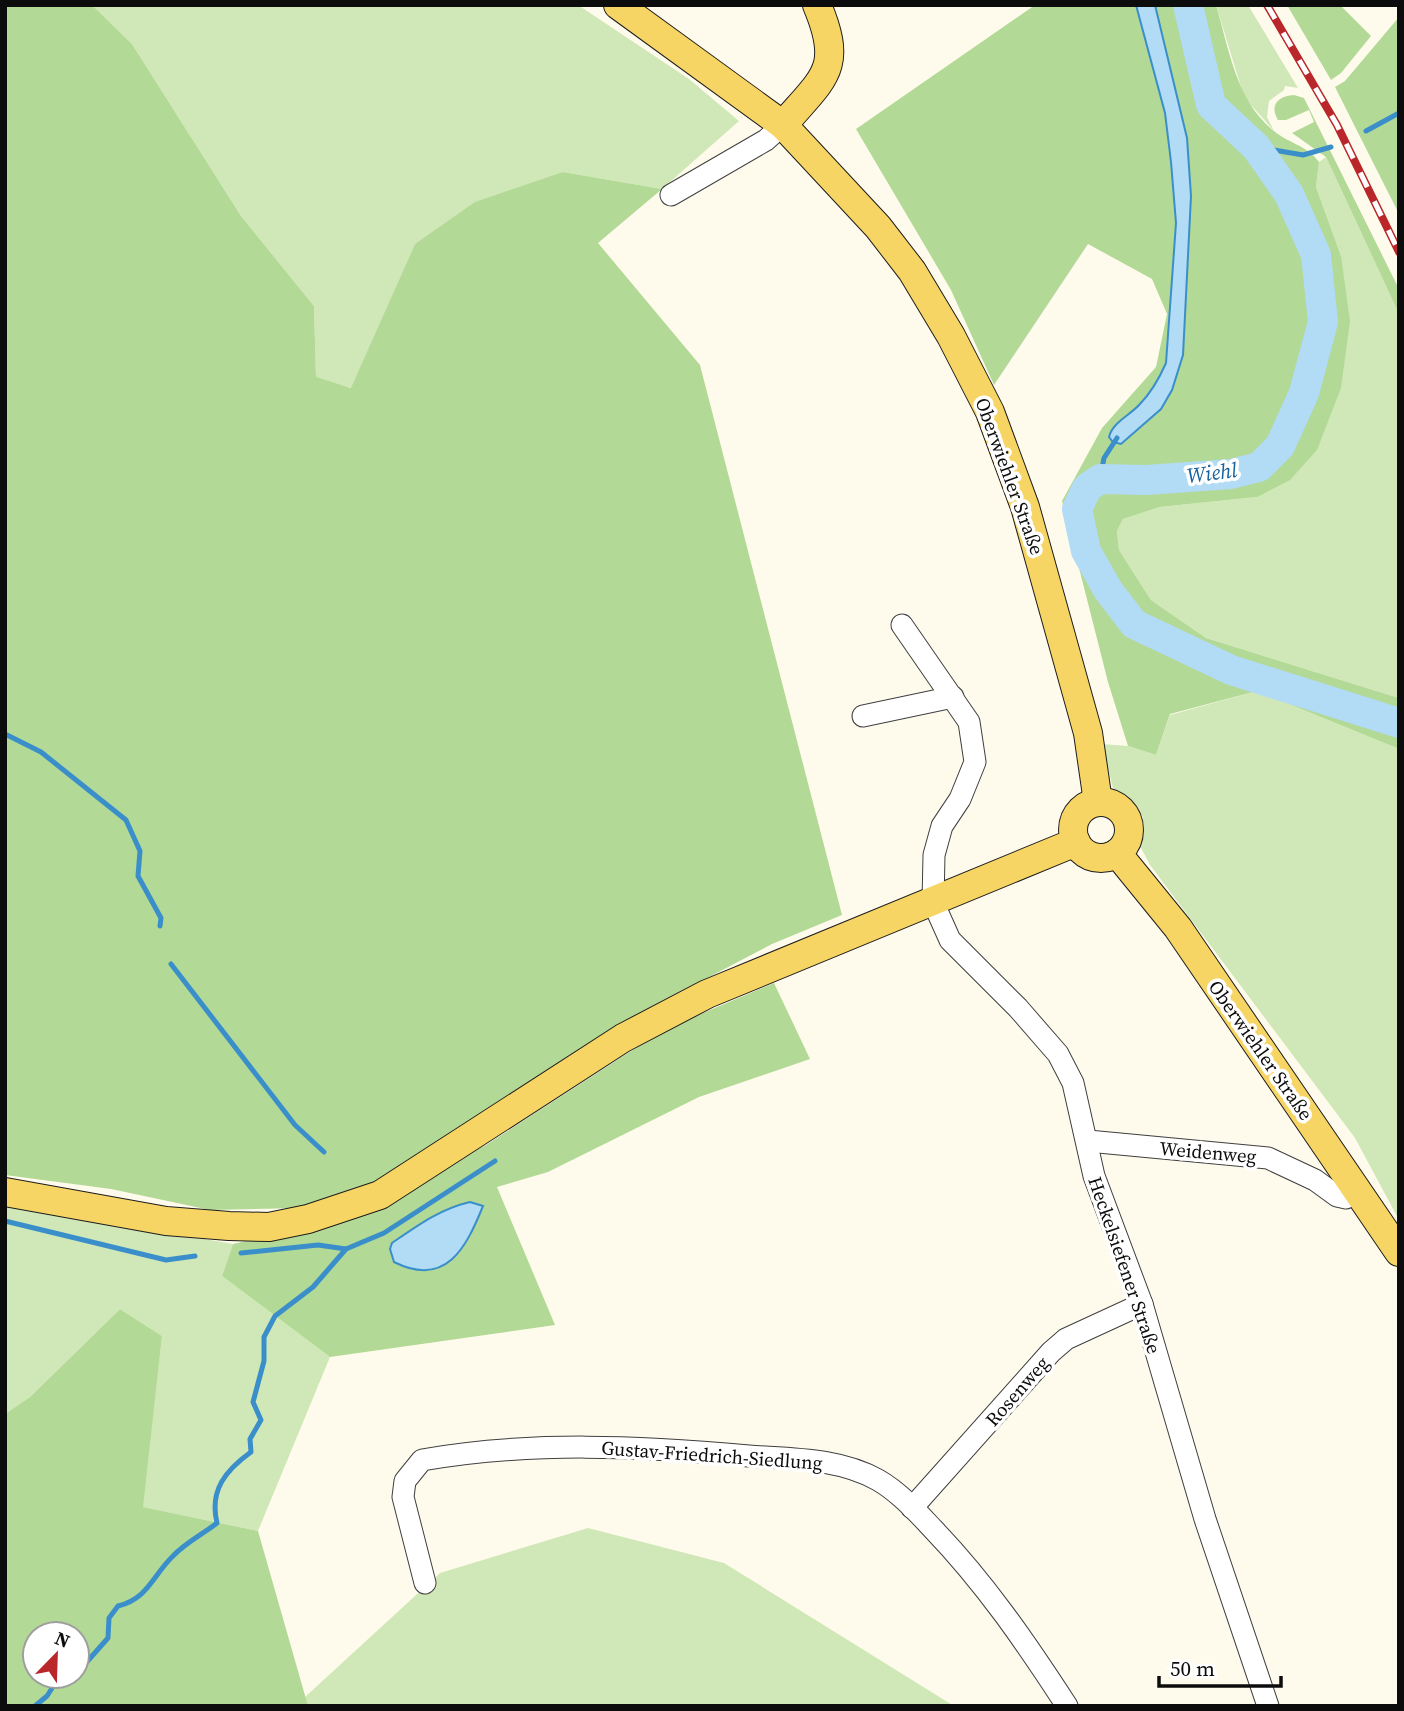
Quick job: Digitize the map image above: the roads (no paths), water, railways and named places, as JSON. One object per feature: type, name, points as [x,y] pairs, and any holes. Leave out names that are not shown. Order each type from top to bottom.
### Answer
[{"type":"main road","name":"Oberwiehler Straße","points":[[618,5],[783,125],[858,202],[912,271],[951,336],[990,412],[1025,507],[1088,733],[1098,802]]},
{"type":"main road","points":[[783,125],[824,77],[831,58],[828,30],[817,5]]},
{"type":"main road","points":[[1098,802],[1116,806],[1127,820],[1128,838],[1117,853],[1101,858],[1092,856],[1076,842],[1073,827],[1076,818],[1089,805],[1098,802]]},
{"type":"main road","points":[[5,1192],[166,1221],[229,1226],[269,1227],[350,1207],[380,1195],[623,1038],[707,994],[1076,842]]},
{"type":"main road","name":"Oberwiehler Straße","points":[[1117,853],[1178,928],[1399,1252]]},
{"type":"street","points":[[671,195],[766,140],[783,125]]},
{"type":"street","points":[[902,625],[969,722],[975,762],[960,799],[942,826],[934,855],[933,902]]},
{"type":"street","points":[[863,716],[953,697]]},
{"type":"street","name":"Heckelsiefener Straße","points":[[933,902],[950,940],[964,958],[1018,1008],[1058,1054],[1073,1083],[1094,1176],[1142,1304],[1201,1506],[1268,1706]]},
{"type":"street","name":"Weidenweg","points":[[1088,1141],[1268,1158],[1315,1180],[1337,1196],[1346,1198],[1358,1191]]},
{"type":"street","name":"Rosenweg","points":[[912,1508],[1051,1352],[1066,1339],[1142,1304]]},
{"type":"street","name":"Gustav-Friedrich-Siedlung","points":[[425,1583],[403,1497],[405,1481],[422,1460],[479,1450],[548,1446],[668,1450],[832,1463],[878,1480],[912,1508],[975,1573],[1067,1706]]},
{"type":"water","points":[[1136,5],[1155,5],[1187,138],[1191,196],[1183,355],[1172,390],[1161,409],[1121,444],[1113,442],[1109,437],[1111,432],[1117,423],[1147,396],[1166,363],[1176,223],[1165,113]]},
{"type":"water","points":[[470,1202],[483,1206],[469,1236],[452,1260],[441,1267],[427,1270],[412,1269],[394,1262],[390,1249],[392,1243],[439,1213]]},
{"type":"waterway","name":"Wiehl","points":[[1188,5],[1211,105],[1256,147],[1289,194],[1316,255],[1323,322],[1304,393],[1280,446],[1259,467],[1231,474],[1146,480],[1100,479],[1087,488],[1077,509],[1086,551],[1108,590],[1134,624],[1231,670],[1399,723]]},
{"type":"waterway","points":[[1366,131],[1399,113]]},
{"type":"waterway","points":[[1256,147],[1303,155],[1331,147]]},
{"type":"waterway","points":[[1100,479],[1104,458],[1117,438]]},
{"type":"waterway","points":[[5,734],[41,752],[126,820],[140,851],[138,876],[161,918],[160,926]]},
{"type":"waterway","points":[[171,964],[295,1125],[324,1152]]},
{"type":"waterway","points":[[91,1657],[108,1638],[109,1618],[118,1606],[136,1598],[178,1551],[217,1523],[215,1501],[218,1491],[227,1474],[251,1452],[250,1439],[261,1420],[253,1402],[264,1361],[264,1337],[275,1316],[313,1287],[346,1249],[384,1233],[495,1161]]},
{"type":"waterway","points":[[5,1221],[166,1260],[195,1256]]},
{"type":"waterway","points":[[241,1253],[318,1245],[346,1249]]},
{"type":"waterway","points":[[35,1706],[51,1690]]},
{"type":"railway","points":[[1267,5],[1337,125],[1399,252]]}]
